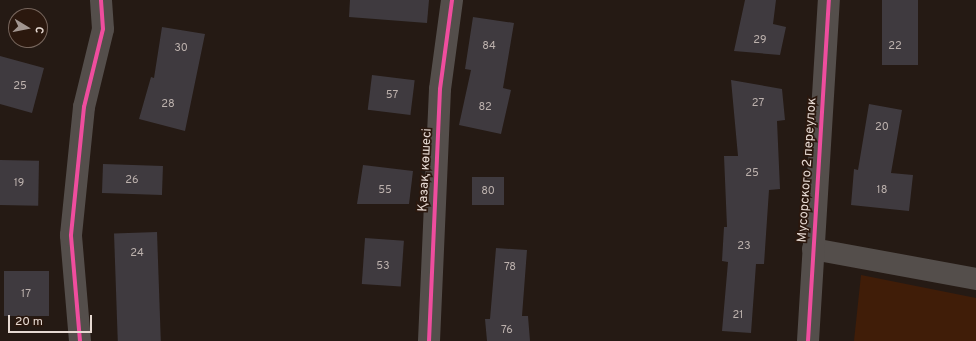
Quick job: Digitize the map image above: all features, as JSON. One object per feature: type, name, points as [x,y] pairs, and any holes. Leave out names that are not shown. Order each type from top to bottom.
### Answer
[{"type":"street","points":[[80,341],[71,235],[84,107],[103,29],[101,0]]},
{"type":"street","name":"Қазақ көшесі","points":[[429,341],[440,89],[452,0]]},
{"type":"street","name":"Мусорского 2 переулок","points":[[808,341],[829,0]]},
{"type":"street","name":"Мусорского 2 переулок","points":[[813,248],[976,279]]},
{"type":"shaded area","points":[[861,275],[976,298],[976,341],[854,341]]},
{"type":"building","points":[[350,0],[429,0],[427,23],[349,17]]},
{"type":"building","points":[[745,0],[776,0],[773,24],[786,27],[780,55],[734,51]]},
{"type":"building","points":[[882,0],[918,0],[918,65],[882,65]]},
{"type":"building","points":[[473,17],[514,23],[503,88],[511,90],[501,134],[459,125],[471,70],[465,69]]},
{"type":"building","points":[[162,27],[205,34],[185,131],[139,119],[151,77],[154,78]]},
{"type":"building","points":[[0,56],[44,68],[32,113],[0,104]]},
{"type":"building","points":[[372,75],[415,80],[410,115],[368,110]]},
{"type":"building","points":[[731,80],[782,89],[785,120],[777,121],[780,189],[769,190],[764,264],[756,264],[751,333],[722,331],[728,262],[722,261],[724,227],[727,227],[724,156],[738,156]]},
{"type":"building","points":[[869,104],[902,110],[891,173],[913,175],[909,211],[851,205],[854,169],[858,170]]},
{"type":"building","points":[[0,160],[39,161],[38,206],[0,205]]},
{"type":"building","points":[[103,164],[163,166],[162,195],[102,193]]},
{"type":"building","points":[[363,165],[413,171],[409,204],[357,204]]},
{"type":"building","points":[[472,177],[504,177],[504,205],[472,205]]},
{"type":"building","points":[[157,232],[161,341],[118,341],[114,234]]},
{"type":"building","points":[[365,238],[404,241],[401,287],[362,284]]},
{"type":"building","points":[[496,248],[527,250],[522,316],[528,316],[530,341],[487,341],[485,319],[490,319]]},
{"type":"building","points":[[4,271],[49,271],[49,316],[4,316]]},
{"type":"cycle path","points":[[80,341],[71,235],[84,107],[103,29],[101,0]]},
{"type":"cycle path","points":[[429,341],[440,89],[452,0]]},
{"type":"cycle path","points":[[808,341],[829,0]]}]
